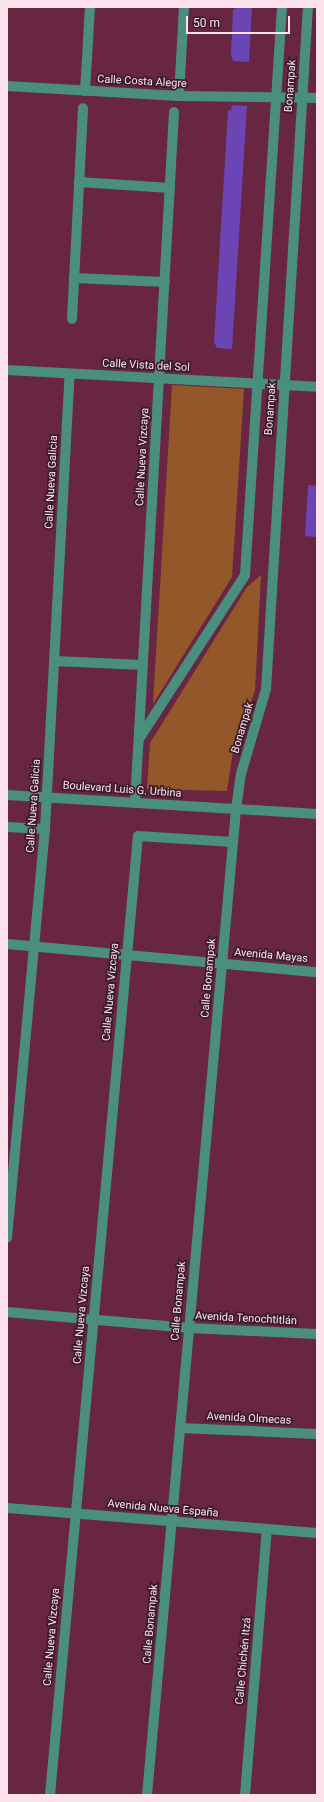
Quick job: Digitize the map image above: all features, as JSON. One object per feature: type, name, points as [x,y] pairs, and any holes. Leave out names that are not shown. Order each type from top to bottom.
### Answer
[{"type":"street","points":[[85,91],[90,7]]},
{"type":"street","points":[[179,96],[184,7]]},
{"type":"street","name":"Bonampak","points":[[139,739],[245,575],[282,7]]},
{"type":"street","name":"Bonampak","points":[[236,810],[241,774],[266,689],[308,7]]},
{"type":"street","name":"Calle Costa Alegre","points":[[7,86],[179,96],[317,98]]},
{"type":"street","points":[[72,319],[83,108]]},
{"type":"street","name":"Calle Nueva Vizcaya","points":[[135,803],[174,112]]},
{"type":"street","points":[[79,182],[170,188]]},
{"type":"street","points":[[74,278],[165,282]]},
{"type":"street","name":"Calle Vista del Sol","points":[[7,370],[317,388]]},
{"type":"street","name":"Calle Nueva Galicia","points":[[7,1238],[45,829],[70,374]]},
{"type":"street","points":[[55,661],[143,666]]},
{"type":"street","name":"Boulevard Luis G. Urbina","points":[[7,796],[47,797],[317,814]]},
{"type":"street","name":"Calle Bonampak","points":[[147,1795],[236,810]]},
{"type":"street","points":[[7,827],[45,829]]},
{"type":"street","name":"Calle Nueva Vizcaya","points":[[50,1795],[138,836],[233,842]]},
{"type":"street","name":"Avenida Mayas","points":[[7,944],[317,972]]},
{"type":"street","name":"Avenida Tenochtitlán","points":[[7,1312],[189,1328],[317,1334]]},
{"type":"street","name":"Avenida Olmecas","points":[[180,1428],[317,1434]]},
{"type":"street","name":"Avenida Nueva España","points":[[7,1508],[317,1533]]},
{"type":"street","name":"Calle Chichén Itzá","points":[[244,1795],[267,1529]]},
{"type":"shaded area","points":[[172,385],[244,389],[232,577],[153,704]]},
{"type":"shaded area","points":[[261,575],[255,691],[234,745],[227,791],[147,789],[150,743],[247,587]]},
{"type":"building","points":[[237,7],[252,7],[249,62],[233,61],[231,55],[233,10]]},
{"type":"building","points":[[232,105],[247,106],[232,349],[217,348],[214,342],[228,110],[231,111]]},
{"type":"building","points":[[308,485],[317,486],[317,537],[305,536]]}]
